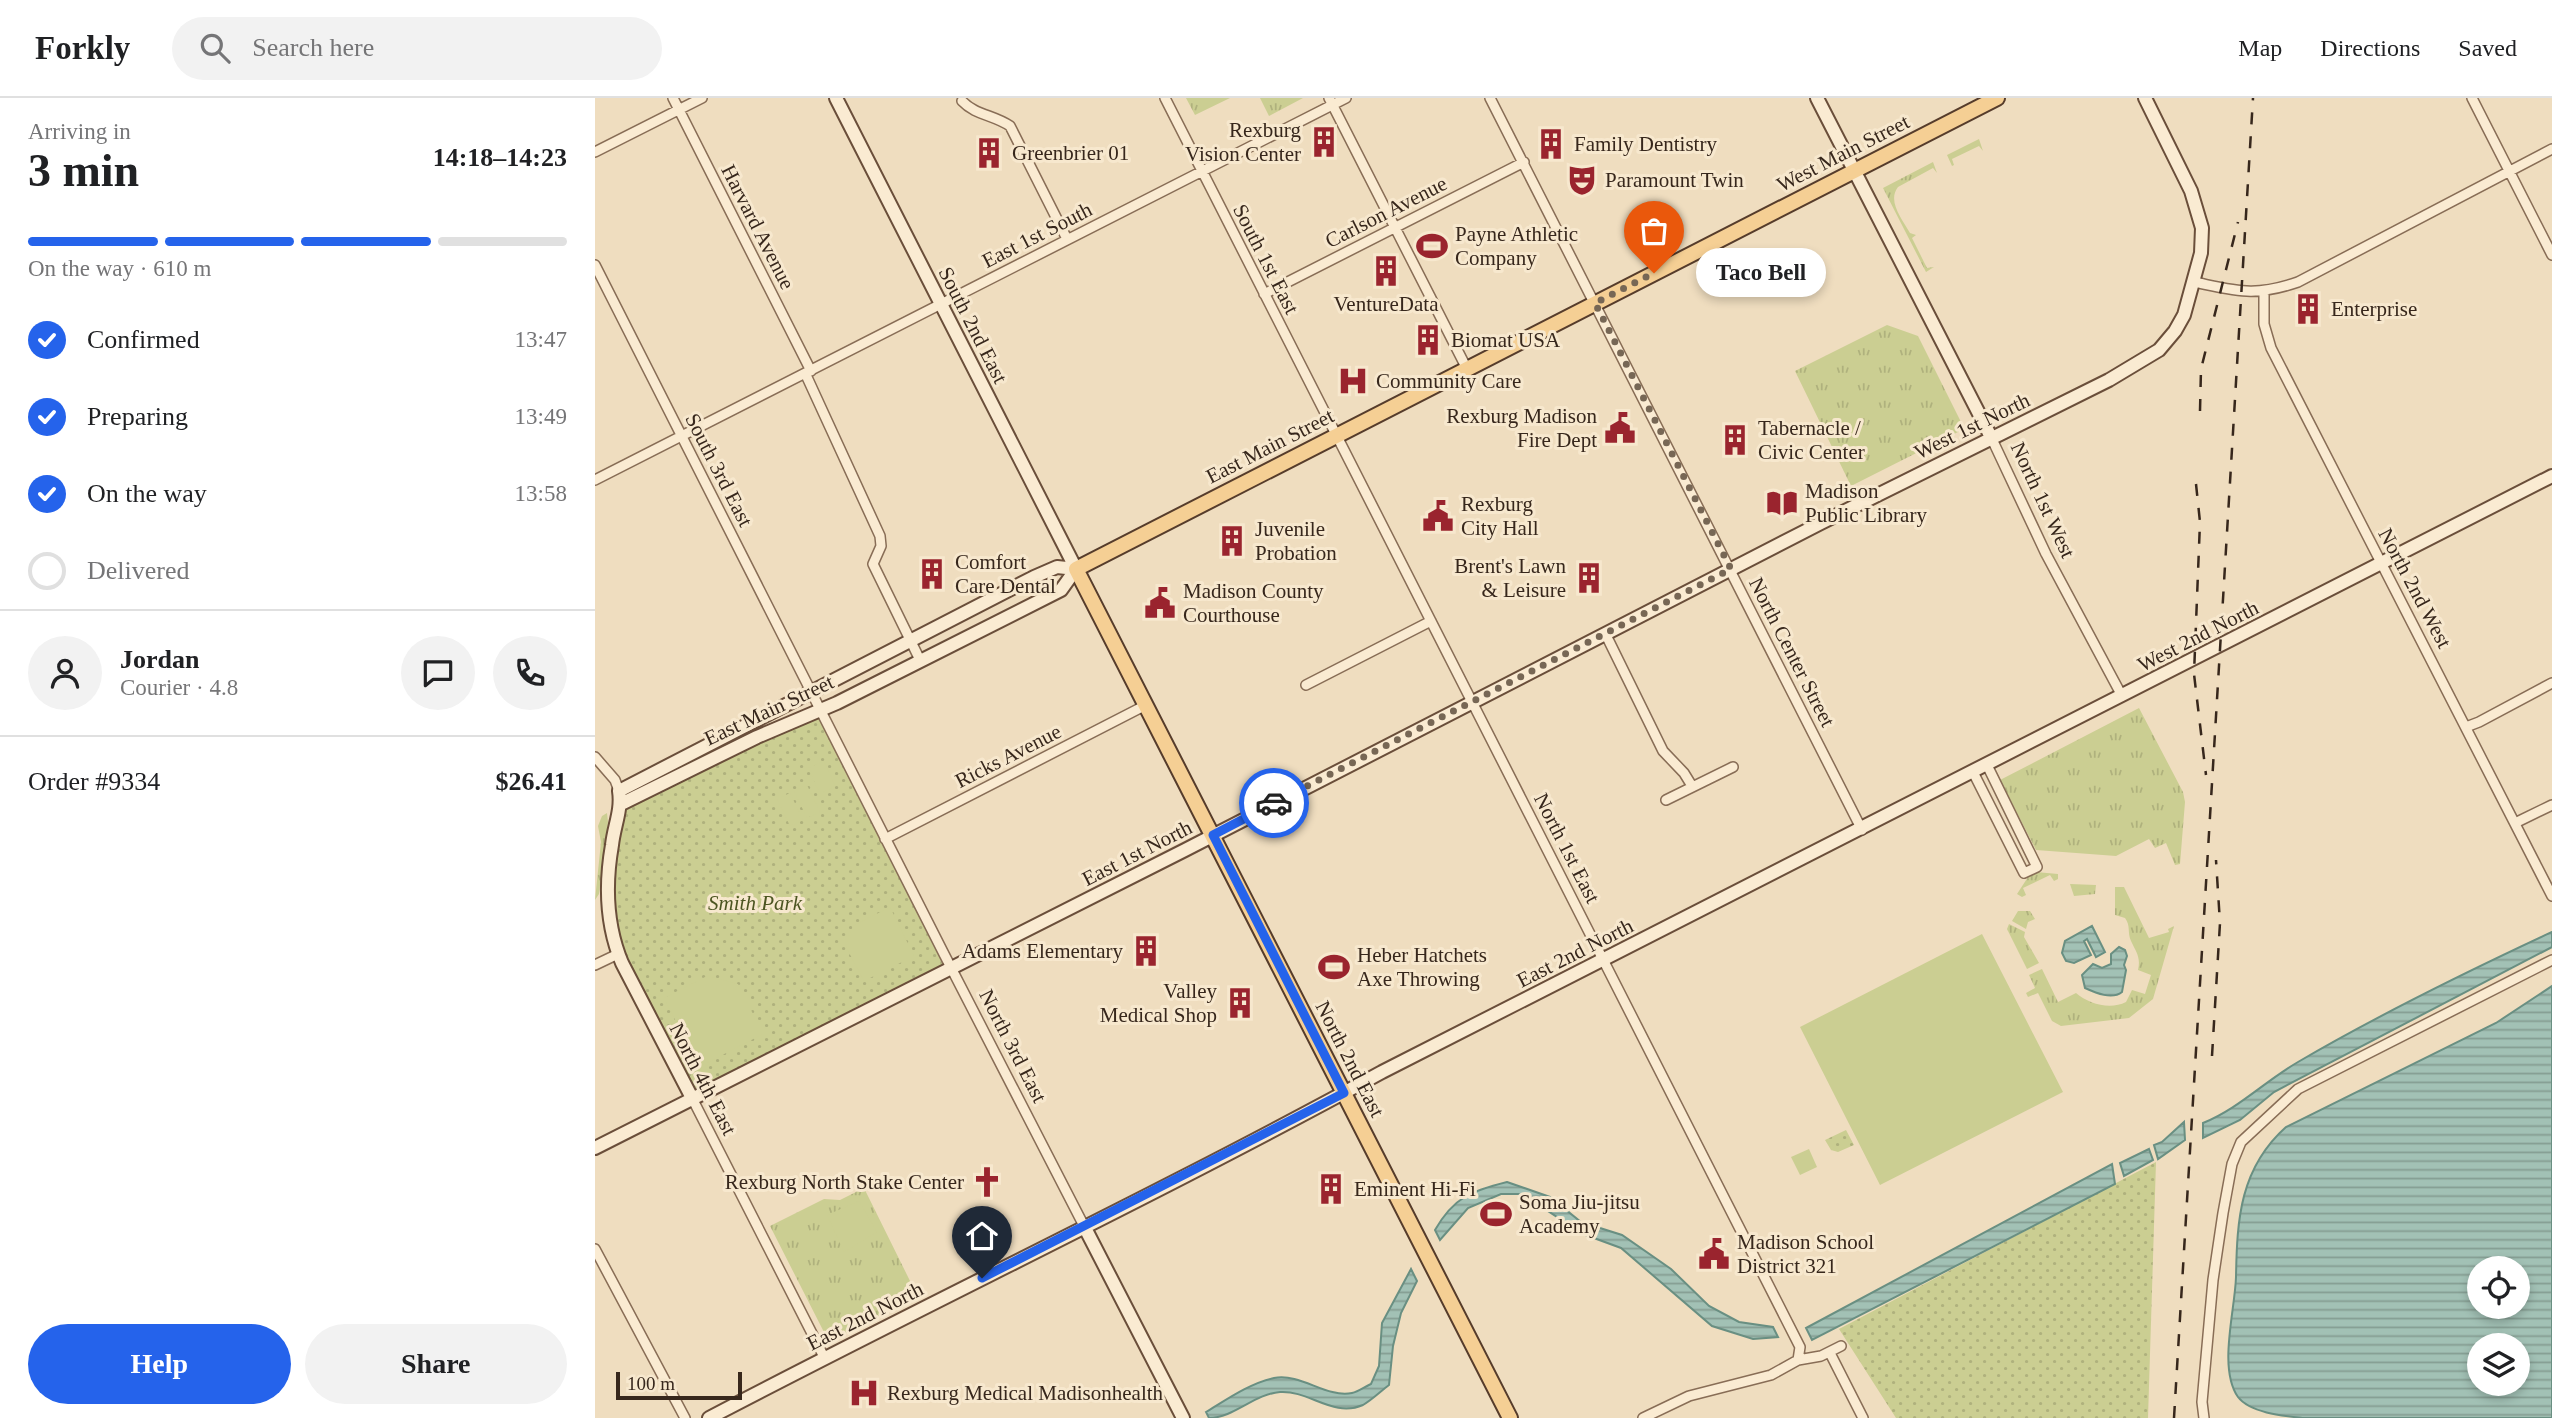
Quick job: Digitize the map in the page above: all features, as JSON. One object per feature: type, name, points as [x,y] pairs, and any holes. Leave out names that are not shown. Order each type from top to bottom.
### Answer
[{"type":"main road","name":"West Main Street","points":[[1595,303],[1997,98]]},
{"type":"main road","name":"East Main Street","points":[[1076,569],[1595,303]]},
{"type":"main road","name":"North 2nd East","points":[[1076,569],[1510,1418]]},
{"type":"street","name":"Harvard Avenue","points":[[673,98],[809,373],[880,536],[881,546],[873,565],[920,660]]},
{"type":"street","points":[[595,152],[702,98]]},
{"type":"street","name":"South 2nd East","points":[[836,98],[1076,569]]},
{"type":"street","name":"South 1st East","points":[[1165,98],[1336,436]]},
{"type":"street","name":"East 1st South","points":[[595,480],[809,373],[1331,102],[1346,98]]},
{"type":"street","name":"North Center Street","points":[[1490,98],[1862,830]]},
{"type":"street","name":"North 1st West","points":[[1817,98],[1991,437],[2046,554],[2122,696]]},
{"type":"street","name":"West 1st North","points":[[1731,569],[2109,380],[2159,350],[2185,315],[2201,253],[2202,228],[2191,191],[2145,98]]},
{"type":"street","points":[[2472,98],[2552,255]]},
{"type":"street","points":[[962,101],[970,109],[1000,119],[1010,126],[1067,239]]},
{"type":"street","points":[[1331,102],[1467,369]]},
{"type":"street","points":[[2195,282],[2246,293],[2264,292],[2298,282],[2552,149]]},
{"type":"street","name":"Carlson Avenue","points":[[1265,293],[1524,162]]},
{"type":"street","name":"South 3rd East","points":[[595,265],[811,691]]},
{"type":"street","name":"North 2nd West","points":[[2264,292],[2264,324],[2271,348],[2552,896]]},
{"type":"street","name":"North 1st East","points":[[1336,436],[1800,1347],[1798,1360]]},
{"type":"street","name":"West 2nd North","points":[[1862,830],[2552,476]]},
{"type":"street","name":"East Main Street","points":[[1057,567],[1076,569],[1061,590],[837,703],[620,798],[910,639],[1057,567]]},
{"type":"street","name":"East 1st North","points":[[595,1148],[1731,569]]},
{"type":"street","points":[[1306,685],[1431,621]]},
{"type":"street","points":[[1605,633],[1664,751],[1692,786]]},
{"type":"street","points":[[2466,727],[2552,683]]},
{"type":"street","name":"North 3rd East","points":[[811,691],[1183,1418]]},
{"type":"street","name":"Ricks Avenue","points":[[885,839],[1146,705]]},
{"type":"street","points":[[595,757],[615,780],[620,798]]},
{"type":"street","points":[[1973,772],[2025,873],[2038,867],[1987,765]]},
{"type":"street","points":[[1666,800],[1733,767]]},
{"type":"street","name":"North 4th East","points":[[620,798],[607,879],[608,908],[618,954],[824,1357]]},
{"type":"street","points":[[2515,823],[2552,805]]},
{"type":"street","name":"East 2nd North","points":[[709,1418],[1862,830]]},
{"type":"street","points":[[595,965],[618,954]]},
{"type":"street","points":[[2204,1418],[2202,1402],[2213,1280],[2232,1164],[2241,1142],[2298,1089],[2552,960]]},
{"type":"street","points":[[595,1249],[685,1418]]},
{"type":"street","points":[[1643,1418],[1689,1396],[1771,1375],[1798,1360],[1830,1353],[1841,1346]]},
{"type":"street","points":[[1830,1353],[1863,1418]]},
{"type":"green space","points":[[1186,98],[1230,98],[1195,115]]},
{"type":"green space","points":[[1260,98],[1303,98],[1269,116]]},
{"type":"green space","points":[[1979,139],[1983,151],[1979,146],[1952,159],[1952,166],[1947,155]]},
{"type":"green space","points":[[1933,162],[1937,173],[1933,168],[1898,187],[1894,198],[1903,222],[1910,233],[1916,235],[1912,238],[1927,268],[1934,267],[1926,272],[1883,188]]},
{"type":"green space","points":[[1887,325],[1918,336],[1963,426],[1958,432],[1851,486],[1795,371]]},
{"type":"green space","points":[[2139,708],[2183,792],[2185,802],[2180,864],[2175,865],[2166,843],[2155,848],[2149,839],[2116,856],[2036,850],[2000,780]]},
{"type":"green space","name":"Smith Park","points":[[820,709],[951,968],[692,1098],[622,963],[607,879],[625,805]]},
{"type":"green space","points":[[824,761],[835,786],[820,794],[808,768]]},
{"type":"green space","points":[[807,785],[820,812],[807,818],[794,791]]},
{"type":"green space","points":[[790,793],[803,820],[790,826],[777,799]]},
{"type":"green space","points":[[607,813],[599,894],[595,900],[601,842],[598,826],[602,816]]},
{"type":"green space","points":[[2030,874],[2058,874],[2058,879],[2054,881],[2050,875],[2023,888],[2026,895],[2022,897],[2017,894]]},
{"type":"green space","points":[[2070,884],[2096,885],[2095,894],[2074,896]]},
{"type":"green space","points":[[2115,887],[2124,887],[2149,938],[2169,932],[2168,929],[2174,926],[2153,999],[2129,1018],[2061,1026],[2052,1021],[2038,993],[2028,997],[2026,993],[2035,988],[2029,975],[2042,969],[2058,1002],[2076,993],[2093,1003],[2113,1006],[2126,1002],[2132,990],[2145,994],[2151,975],[2138,970],[2138,958],[2127,921],[2115,915]]},
{"type":"green space","points":[[890,907],[914,956],[864,981],[846,947],[853,926]]},
{"type":"green space","points":[[2018,911],[2030,911],[2035,919],[2028,922],[2026,929],[2012,921]]},
{"type":"green space","points":[[2009,924],[2025,932],[2024,937],[2039,963],[2027,969],[2007,929]]},
{"type":"green space","points":[[1982,934],[2063,1092],[1880,1185],[1800,1027]]},
{"type":"green space","points":[[707,976],[738,984],[763,1034],[699,1067],[664,998]]},
{"type":"green space","points":[[1846,1130],[1854,1145],[1838,1152],[1831,1150],[1825,1140]]},
{"type":"green space","points":[[1809,1149],[1817,1167],[1800,1175],[1791,1157]]},
{"type":"green space","points":[[2156,1162],[2148,1418],[1896,1418],[1839,1329]]},
{"type":"green space","points":[[864,1188],[913,1287],[920,1284],[925,1293],[829,1342],[770,1226],[824,1199],[840,1200]]},
{"type":"green space","points":[[859,1201],[877,1232],[844,1252],[827,1215]]},
{"type":"shaded area","points":[[2092,926],[2105,952],[2096,957],[2087,939],[2084,941],[2091,955],[2074,963],[2066,961],[2062,953],[2065,941]]},
{"type":"shaded area","points":[[2552,932],[2552,947],[2274,1092],[2240,1120],[2203,1138],[2203,1123],[2228,1110],[2298,1062],[2423,994]]},
{"type":"shaded area","points":[[2119,947],[2125,950],[2127,956],[2122,992],[2109,996],[2085,988],[2082,975],[2093,964],[2102,968],[2111,964],[2111,954]]},
{"type":"shaded area","points":[[2552,986],[2552,1418],[2303,1418],[2268,1413],[2251,1407],[2238,1397],[2232,1385],[2228,1355],[2240,1215],[2250,1177],[2271,1143],[2286,1127],[2496,1023]]},
{"type":"shaded area","points":[[2184,1122],[2185,1140],[2158,1159],[2154,1145],[2162,1142]]},
{"type":"shaded area","points":[[2149,1149],[2153,1160],[2124,1176],[2120,1163]]},
{"type":"shaded area","points":[[2112,1164],[2115,1184],[1812,1340],[1806,1328]]},
{"type":"shaded area","points":[[1507,1182],[1550,1197],[1581,1222],[1622,1235],[1671,1269],[1709,1306],[1739,1322],[1773,1327],[1778,1337],[1753,1339],[1712,1326],[1621,1248],[1583,1234],[1522,1194],[1501,1194],[1468,1208],[1440,1240],[1435,1230],[1457,1203],[1473,1192]]},
{"type":"shaded area","points":[[1411,1269],[1417,1281],[1401,1313],[1393,1346],[1389,1385],[1370,1401],[1352,1408],[1341,1408],[1301,1395],[1280,1392],[1261,1397],[1227,1414],[1209,1418],[1206,1412],[1222,1402],[1247,1388],[1274,1378],[1294,1379],[1342,1394],[1371,1384],[1379,1366],[1382,1323]]},
{"type":"railway","points":[[2174,1418],[2253,98]]},
{"type":"railway","points":[[2200,411],[2201,369],[2238,222]]},
{"type":"railway","points":[[2196,484],[2200,522],[2194,674],[2206,775]]},
{"type":"railway","points":[[2212,1056],[2220,923],[2216,860]]},
{"type":"way so far","points":[[1274,803],[1731,569],[1595,303],[1654,273]]},
{"type":"place","name":"Rexburg Vision Center","points":[[1324,142]]},
{"type":"place","name":"Family Dentistry","points":[[1551,144]]},
{"type":"place","name":"Greenbrier 01","points":[[989,153]]},
{"type":"place","name":"Paramount Twin","points":[[1582,180]]},
{"type":"place","name":"Payne Athletic Company","points":[[1432,246]]},
{"type":"place","name":"VentureData","points":[[1386,271]]},
{"type":"place","name":"Taco Bell","points":[[1654,273]]},
{"type":"place","name":"Enterprise","points":[[2308,309]]},
{"type":"place","name":"Biomat USA","points":[[1428,340]]},
{"type":"place","name":"Community Care","points":[[1353,381]]},
{"type":"place","name":"Rexburg Madison Fire Dept","points":[[1620,428]]},
{"type":"place","name":"Tabernacle / Civic Center","points":[[1735,440]]},
{"type":"place","name":"Madison Public Library","points":[[1782,503]]},
{"type":"place","name":"Rexburg City Hall","points":[[1438,516]]},
{"type":"place","name":"Juvenile Probation","points":[[1232,541]]},
{"type":"place","name":"Comfort Care Dental","points":[[932,574]]},
{"type":"place","name":"Brent's Lawn & Leisure","points":[[1589,578]]},
{"type":"place","name":"Madison County Courthouse","points":[[1160,603]]},
{"type":"place","name":"Adams Elementary","points":[[1146,951]]},
{"type":"place","name":"Heber Hatchets Axe Throwing","points":[[1334,967]]},
{"type":"place","name":"Valley Medical Shop","points":[[1240,1003]]},
{"type":"place","name":"Rexburg North Stake Center","points":[[987,1182]]},
{"type":"place","name":"Eminent Hi-Fi","points":[[1331,1189]]},
{"type":"place","name":"Soma Jiu-jitsu Academy","points":[[1496,1214]]},
{"type":"place","name":"Madison School District 321","points":[[1714,1254]]},
{"type":"place","name":"Rexburg Medical Madisonhealth","points":[[864,1393]]},
{"type":"route","points":[[982,1278],[1344,1093],[1213,835],[1274,803]]}]
